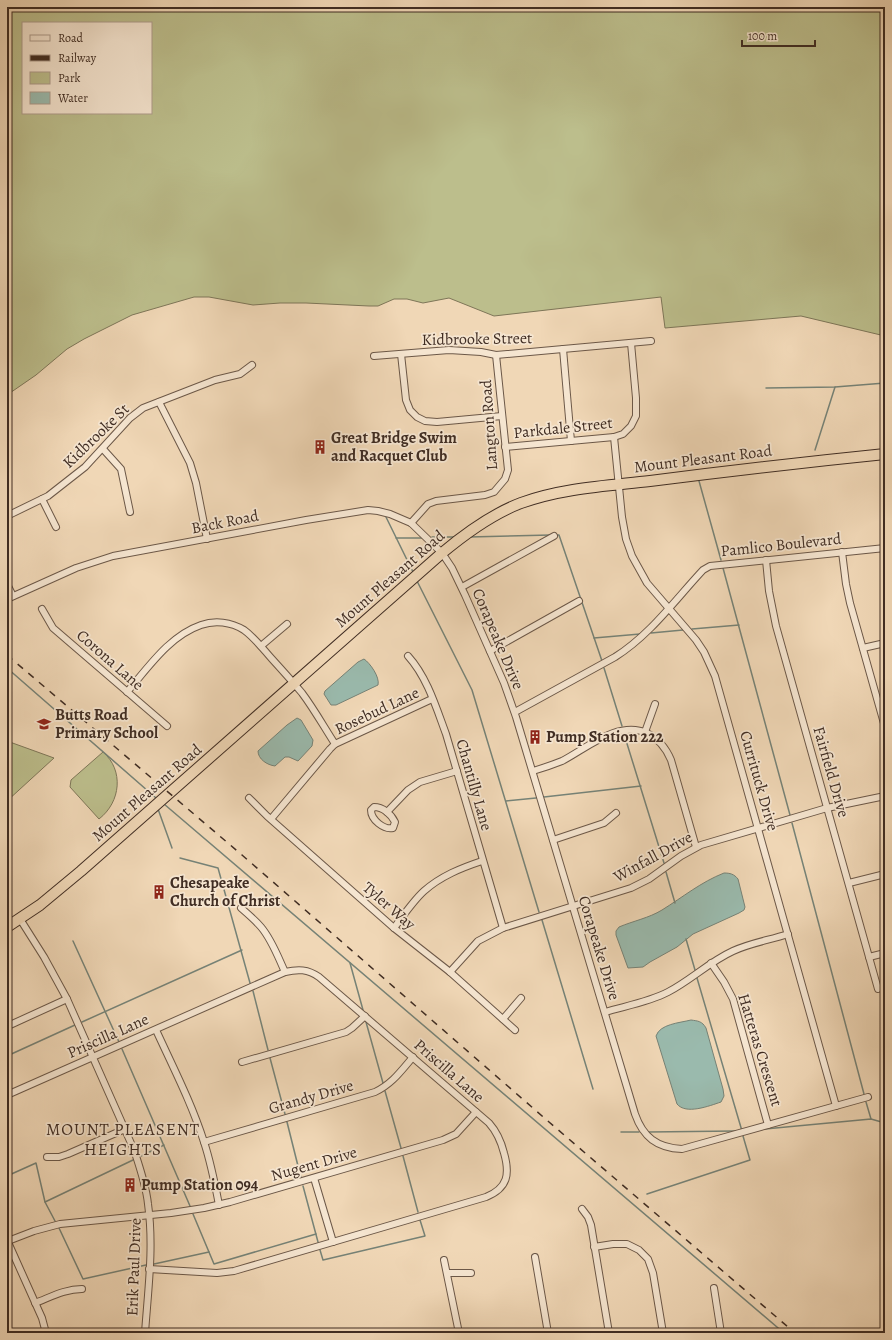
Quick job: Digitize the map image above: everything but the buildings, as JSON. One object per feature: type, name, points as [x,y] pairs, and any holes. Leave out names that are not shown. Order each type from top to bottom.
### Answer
[{"type":"highway","name":"Mount Pleasant Road","points":[[7,927],[40,905],[82,871],[442,553],[485,521],[522,503],[560,492],[885,454]]},
{"type":"street","name":"Kidbrooke Street","points":[[374,356],[449,350],[481,352],[496,355],[651,341]]},
{"type":"street","name":"Parkdale Street","points":[[505,447],[614,437],[623,434],[631,426],[636,416],[636,398],[631,343]]},
{"type":"street","points":[[563,349],[571,441]]},
{"type":"street","points":[[401,354],[406,400],[410,410],[417,417],[425,421],[437,422],[502,416]]},
{"type":"street","name":"Langton Road","points":[[411,523],[428,504],[436,500],[485,495],[494,492],[505,479],[508,470],[496,355]]},
{"type":"street","name":"Kidbrooke St","points":[[7,516],[42,499],[66,483],[103,449],[130,418],[143,408],[215,380],[240,374],[252,365]]},
{"type":"street","points":[[159,402],[190,463],[196,483],[207,539]]},
{"type":"street","name":"Currituck Drive","points":[[614,437],[624,532],[632,556],[647,583],[696,640],[711,666],[719,687],[836,1106]]},
{"type":"street","points":[[103,449],[121,469],[130,512]]},
{"type":"street","points":[[42,499],[56,527]]},
{"type":"street","name":"Back Road","points":[[7,599],[76,568],[113,556],[368,510],[390,514],[411,523],[442,553]]},
{"type":"street","points":[[462,587],[554,536]]},
{"type":"street","name":"Pamlico Boulevard","points":[[515,712],[615,658],[629,648],[648,631],[706,568],[716,564],[885,548]]},
{"type":"street","points":[[842,552],[846,584],[885,724]]},
{"type":"street","name":"Corapeake Drive","points":[[442,553],[462,587],[515,712],[638,1124],[644,1133],[651,1140],[664,1147],[682,1149],[868,1098]]},
{"type":"street","name":"Fairfield Drive","points":[[766,560],[769,591],[776,626],[878,989]]},
{"type":"street","points":[[7,584],[13,596]]},
{"type":"street","points":[[490,651],[579,601]]},
{"type":"street","name":"Corona Lane","points":[[42,609],[53,628],[167,726]]},
{"type":"street","points":[[127,692],[168,645],[192,629],[200,625],[217,622],[234,625],[243,630],[261,646],[294,684],[312,707],[335,744]]},
{"type":"street","points":[[261,646],[286,624]]},
{"type":"street","points":[[863,648],[885,643]]},
{"type":"street","name":"Chantilly Lane","points":[[408,656],[417,666],[446,734],[482,861],[503,928]]},
{"type":"street","name":"Rosebud Lane","points":[[271,819],[335,744],[432,699]]},
{"type":"street","points":[[645,732],[655,704]]},
{"type":"street","points":[[532,771],[554,765],[618,731],[630,729],[645,732],[661,742],[668,753],[696,847]]},
{"type":"street","points":[[388,812],[408,790],[420,782],[457,771]]},
{"type":"street","name":"Winfall Drive","points":[[450,972],[478,941],[503,928],[631,888],[648,879],[696,847],[714,840],[827,808],[885,796]]},
{"type":"street","name":"Tyler Way","points":[[249,798],[394,928],[450,972],[515,1030]]},
{"type":"street","points":[[553,840],[604,823],[616,813]]},
{"type":"street","points":[[394,928],[423,892],[445,876],[482,861]]},
{"type":"street","points":[[849,883],[885,874]]},
{"type":"street","points":[[241,908],[267,934],[285,972]]},
{"type":"street","name":"Erik Paul Drive","points":[[20,919],[44,957],[67,999],[125,1128],[142,1175],[148,1204],[151,1232],[145,1333]]},
{"type":"street","points":[[604,1012],[667,992],[683,983],[711,963],[737,949],[788,934]]},
{"type":"street","points":[[869,957],[885,954]]},
{"type":"street","name":"Hatteras Crescent","points":[[711,963],[728,988],[735,1005],[768,1125]]},
{"type":"street","name":"Priscilla Lane","points":[[7,1096],[285,972],[297,970],[311,972],[319,977],[489,1123],[496,1132],[507,1161],[508,1173],[504,1184],[499,1190],[486,1196],[248,1267],[220,1273],[149,1269]]},
{"type":"street","points":[[503,1019],[521,998]]},
{"type":"street","points":[[10,1025],[67,999]]},
{"type":"street","points":[[242,1062],[346,1032],[365,1016]]},
{"type":"street","points":[[156,1030],[192,1110],[204,1142],[219,1205]]},
{"type":"street","name":"Grandy Drive","points":[[204,1142],[375,1092],[388,1085],[395,1079],[413,1057]]},
{"type":"street","name":"Nugent Drive","points":[[7,1241],[34,1231],[60,1224],[196,1210],[219,1205],[450,1138],[461,1130],[476,1112]]},
{"type":"street","points":[[47,1157],[64,1156],[125,1128]]},
{"type":"street","points":[[314,1178],[333,1242]]},
{"type":"street","points":[[582,1209],[588,1217],[590,1225],[609,1333]]},
{"type":"street","points":[[7,1241],[42,1318],[46,1333]]},
{"type":"street","points":[[594,1248],[614,1244],[627,1244],[639,1250],[648,1259],[653,1273],[663,1333]]},
{"type":"street","points":[[535,1257],[548,1333]]},
{"type":"street","points":[[444,1260],[448,1273],[459,1333]]},
{"type":"street","points":[[448,1273],[471,1273]]},
{"type":"street","points":[[714,1288],[721,1333]]},
{"type":"street","points":[[35,1304],[63,1291],[82,1289]]},
{"type":"green space","points":[[7,7],[885,7],[885,336],[801,316],[665,328],[661,297],[494,316],[449,298],[423,303],[407,299],[394,299],[378,306],[369,306],[306,303],[253,305],[209,297],[194,297],[132,315],[67,349],[36,375],[7,395]]},
{"type":"green space","points":[[7,741],[54,758],[7,801]]},
{"type":"green space","points":[[103,752],[110,759],[114,768],[117,777],[117,786],[112,804],[99,819],[70,787],[71,780]]},
{"type":"water","points":[[364,659],[374,670],[378,678],[378,685],[336,705],[331,705],[324,694],[325,691],[358,662]]},
{"type":"water","points":[[297,718],[301,720],[313,740],[312,746],[298,761],[285,757],[275,766],[264,761],[258,754],[258,751]]},
{"type":"water","points":[[724,873],[732,874],[738,879],[745,907],[744,910],[693,934],[677,947],[643,967],[628,968],[616,935],[616,931],[619,927],[657,913],[700,885]]},
{"type":"water","points":[[691,1020],[698,1021],[706,1028],[724,1096],[721,1102],[698,1109],[686,1109],[677,1104],[656,1036],[661,1029],[666,1026]]},
{"type":"waterway","points":[[766,388],[835,387],[885,383]]},
{"type":"waterway","points":[[815,450],[835,387]]},
{"type":"waterway","points":[[699,481],[721,560]]},
{"type":"waterway","points":[[385,515],[413,572]]},
{"type":"waterway","points":[[469,537],[551,535]]},
{"type":"waterway","points":[[555,535],[559,535],[602,661]]},
{"type":"waterway","points":[[432,537],[454,537]]},
{"type":"waterway","points":[[396,538],[422,538]]},
{"type":"waterway","points":[[723,568],[790,815]]},
{"type":"waterway","points":[[417,581],[472,690],[539,912]]},
{"type":"waterway","points":[[692,629],[739,625]]},
{"type":"waterway","points":[[651,633],[683,630]]},
{"type":"waterway","points":[[594,638],[640,634]]},
{"type":"waterway","points":[[7,668],[156,798]]},
{"type":"waterway","points":[[604,668],[622,726]]},
{"type":"waterway","points":[[624,734],[664,863]]},
{"type":"waterway","points":[[544,797],[641,786]]},
{"type":"waterway","points":[[506,801],[536,798]]},
{"type":"waterway","points":[[164,804],[784,1333]]},
{"type":"waterway","points":[[158,809],[172,848]]},
{"type":"waterway","points":[[792,823],[864,1094]]},
{"type":"waterway","points":[[180,858],[218,868],[250,983]]},
{"type":"waterway","points":[[666,872],[675,903]]},
{"type":"waterway","points":[[542,920],[593,1089]]},
{"type":"waterway","points":[[686,939],[695,970]]},
{"type":"waterway","points":[[73,941],[119,1042]]},
{"type":"waterway","points":[[82,1022],[242,950]]},
{"type":"waterway","points":[[350,963],[363,1010]]},
{"type":"waterway","points":[[697,978],[742,1131]]},
{"type":"waterway","points":[[253,991],[268,1050]]},
{"type":"waterway","points":[[366,1022],[383,1083]]},
{"type":"waterway","points":[[7,1056],[75,1025]]},
{"type":"waterway","points":[[122,1049],[190,1206]]},
{"type":"waterway","points":[[270,1058],[285,1114]]},
{"type":"waterway","points":[[385,1091],[401,1148]]},
{"type":"waterway","points":[[866,1102],[871,1119]]},
{"type":"waterway","points":[[765,1129],[871,1119],[885,1123]]},
{"type":"waterway","points":[[287,1122],[301,1178]]},
{"type":"waterway","points":[[648,1132],[736,1131]]},
{"type":"waterway","points":[[621,1132],[639,1132]]},
{"type":"waterway","points":[[647,1194],[750,1160],[743,1136]]},
{"type":"waterway","points":[[141,1156],[164,1145]]},
{"type":"waterway","points":[[403,1156],[418,1212]]},
{"type":"waterway","points":[[45,1202],[133,1160]]},
{"type":"waterway","points":[[7,1176],[36,1163],[45,1202],[55,1221]]},
{"type":"waterway","points":[[303,1186],[318,1242]]},
{"type":"waterway","points":[[193,1214],[214,1264],[316,1234]]},
{"type":"waterway","points":[[320,1250],[323,1260],[425,1236],[420,1220]]},
{"type":"waterway","points":[[59,1228],[83,1279],[146,1265]]},
{"type":"waterway","points":[[154,1264],[209,1252]]},
{"type":"railway","points":[[7,655],[242,855],[549,1122],[795,1333]]},
{"type":"place","name":"Great Bridge Swim and Racquet Club","points":[[320,447]]},
{"type":"place","name":"Butts Road Primary School","points":[[44,724]]},
{"type":"place","name":"Pump Station 222","points":[[535,737]]},
{"type":"place","name":"Chesapeake Church of Christ","points":[[159,892]]},
{"type":"place","name":"Pump Station 094","points":[[130,1185]]},
{"type":"district","name":"MOUNT PLEASENT HEIGHTS","points":[[123,1139]]}]
